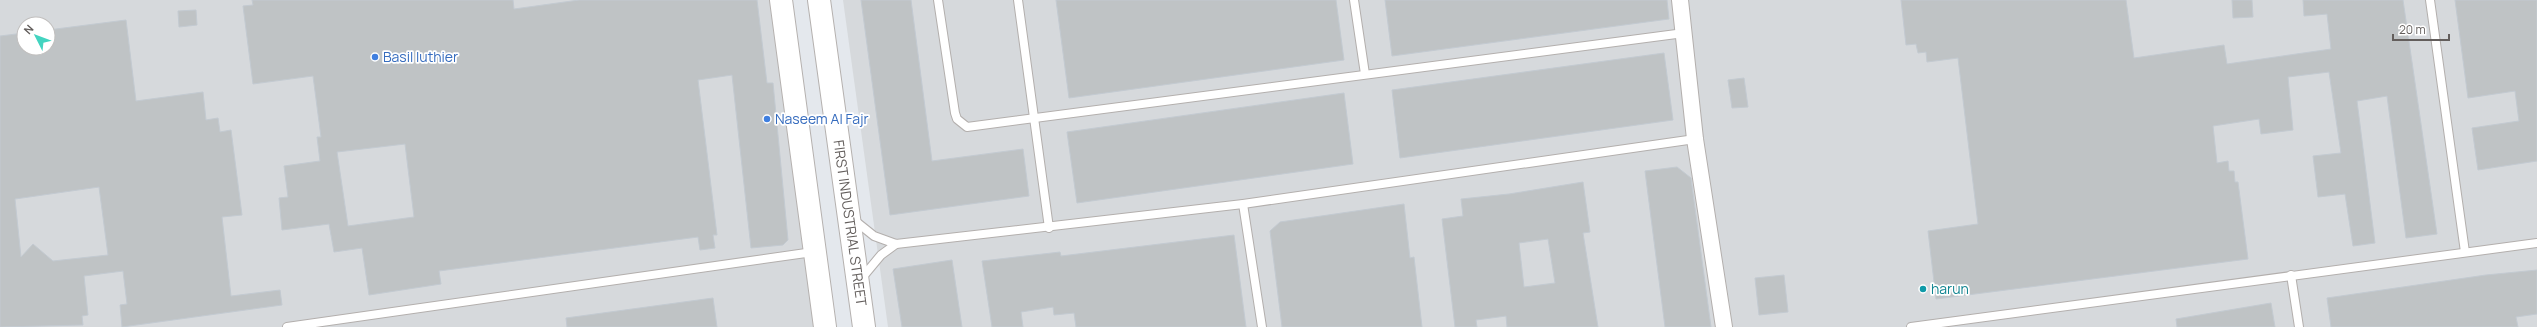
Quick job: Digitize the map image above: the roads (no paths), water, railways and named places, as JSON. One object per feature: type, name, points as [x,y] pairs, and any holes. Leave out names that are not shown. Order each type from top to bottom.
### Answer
[{"type":"main road","points":[[781,0],[816,252],[824,327]]},
{"type":"main road","name":"FIRST INDUSTRIAL STREET","points":[[819,0],[864,327]]},
{"type":"street","points":[[1680,0],[1695,139],[1724,327]]},
{"type":"lane","points":[[938,0],[957,119],[967,126],[1684,33]]},
{"type":"lane","points":[[1018,0],[1049,228]]},
{"type":"lane","points":[[1354,0],[1365,74]]},
{"type":"lane","points":[[2430,0],[2465,252]]},
{"type":"lane","points":[[848,213],[864,229],[896,244],[1049,228],[1243,204],[1695,139]]},
{"type":"lane","points":[[1243,204],[1262,327]]},
{"type":"lane","points":[[1911,327],[2537,243]]},
{"type":"lane","points":[[858,282],[877,260],[896,244]]},
{"type":"lane","points":[[287,327],[344,323],[816,252]]},
{"type":"lane","points":[[2291,275],[2299,327]]},
{"type":"place","name":"Basil luthier","points":[[375,57]]},
{"type":"place","name":"Naseem Al Fajr","points":[[767,119]]},
{"type":"place","name":"harun","points":[[1923,289]]}]
